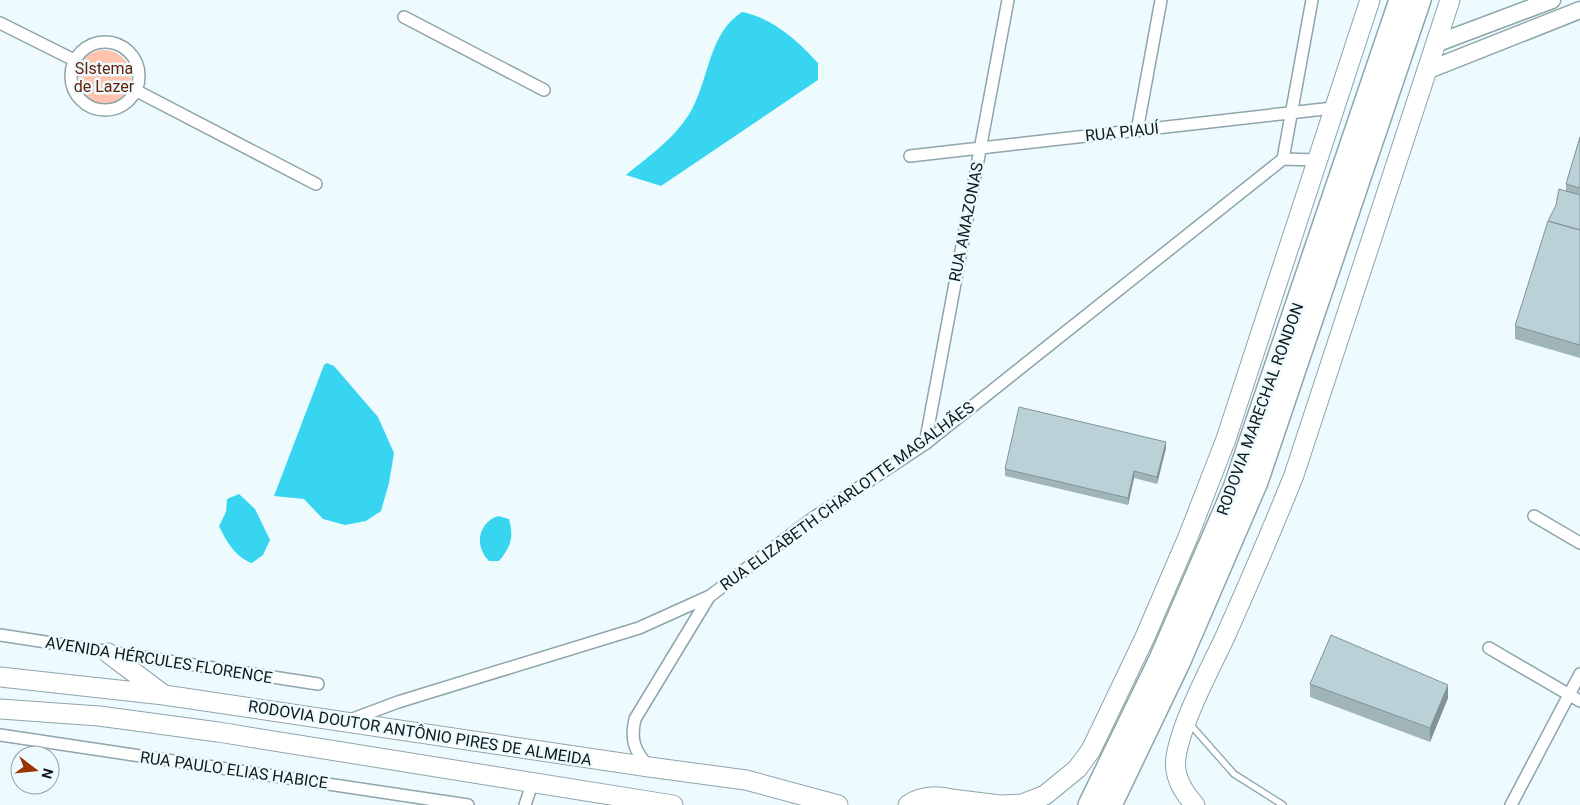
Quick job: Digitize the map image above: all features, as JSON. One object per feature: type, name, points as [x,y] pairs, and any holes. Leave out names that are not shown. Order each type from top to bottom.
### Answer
[{"type":"highway","name":"RODOVIA MARECHAL RONDON","points":[[1088,805],[1160,659],[1234,488],[1400,0]]},
{"type":"highway","name":"RODOVIA MARECHAL RONDON","points":[[1111,805],[1179,663],[1257,482],[1420,0]]},
{"type":"main road","points":[[907,804],[928,797],[1001,805],[1022,804],[1045,795],[1065,781],[1091,750],[1145,637],[1209,486],[1370,0]]},
{"type":"main road","points":[[1195,805],[1184,793],[1177,778],[1176,758],[1188,722],[1265,548],[1294,475],[1450,0]]},
{"type":"main road","points":[[108,653],[164,695]]},
{"type":"main road","name":"RODOVIA DOUTOR ANTÔNIO PIRES DE ALMEIDA","points":[[0,677],[164,695],[649,768],[746,780],[838,805]]},
{"type":"main road","name":"RODOVIA DOUTOR ANTÔNIO PIRES DE ALMEIDA","points":[[0,709],[99,716],[218,732],[532,784],[673,805]]},
{"type":"street","name":"RUA AMAZONAS","points":[[925,444],[1008,0]]},
{"type":"street","points":[[1137,131],[1161,0]]},
{"type":"street","points":[[1312,0],[1283,159],[1316,160]]},
{"type":"street","points":[[1435,44],[1552,0]]},
{"type":"street","points":[[1426,71],[1580,10]]},
{"type":"street","points":[[404,17],[544,90]]},
{"type":"street","points":[[0,23],[74,60]]},
{"type":"street","points":[[100,42],[122,46],[135,61],[138,71],[135,90],[129,100],[114,108],[98,109],[88,106],[74,90],[71,70],[74,60],[81,51],[100,42]]},
{"type":"street","points":[[135,90],[316,184]]},
{"type":"street","name":"RUA PIAUÍ","points":[[910,156],[1333,108]]},
{"type":"street","name":"RUA ELIZABETH CHARLOTTE MAGALHÃES","points":[[345,722],[398,702],[639,628],[710,596],[813,518],[925,444],[1283,159]]},
{"type":"street","points":[[1534,516],[1580,543]]},
{"type":"street","points":[[649,768],[637,754],[633,741],[635,719],[710,596]]},
{"type":"street","name":"AVENIDA HÉRCULES FLORENCE","points":[[0,635],[318,684]]},
{"type":"street","points":[[1489,648],[1580,701]]},
{"type":"street","points":[[1511,805],[1580,674]]},
{"type":"street","name":"RUA PAULO ELIAS HABICE","points":[[0,735],[468,805]]},
{"type":"street","points":[[525,805],[532,784]]},
{"type":"lane","points":[[1188,722],[1234,774],[1283,805]]},
{"type":"green space","name":"SIstema de Lazer","points":[[99,50],[109,50],[119,54],[127,62],[131,77],[127,92],[119,100],[109,104],[99,104],[89,100],[81,92],[77,82],[77,72],[81,62],[89,54]]},
{"type":"water","points":[[742,12],[764,19],[802,47],[818,63],[818,80],[661,186],[626,175],[671,137],[686,119],[698,97],[716,44],[731,21]]},
{"type":"water","points":[[327,363],[334,366],[378,417],[394,453],[389,483],[381,511],[366,521],[345,525],[323,519],[304,499],[274,496],[324,365]]},
{"type":"water","points":[[239,494],[255,509],[270,540],[263,555],[252,563],[236,553],[219,526],[226,512],[227,499]]},
{"type":"water","points":[[498,516],[509,519],[510,542],[499,561],[489,561],[481,549],[480,536],[486,524]]},
{"type":"building","points":[[1580,137],[1580,188],[1566,184]]},
{"type":"building","points":[[1559,189],[1580,195],[1580,230],[1548,221],[1556,205]]},
{"type":"building","points":[[1548,221],[1580,230],[1580,345],[1515,326]]},
{"type":"building","points":[[1019,407],[1166,442],[1157,477],[1134,471],[1128,498],[1005,469]]},
{"type":"building","points":[[1331,635],[1448,685],[1430,728],[1310,684]]}]
